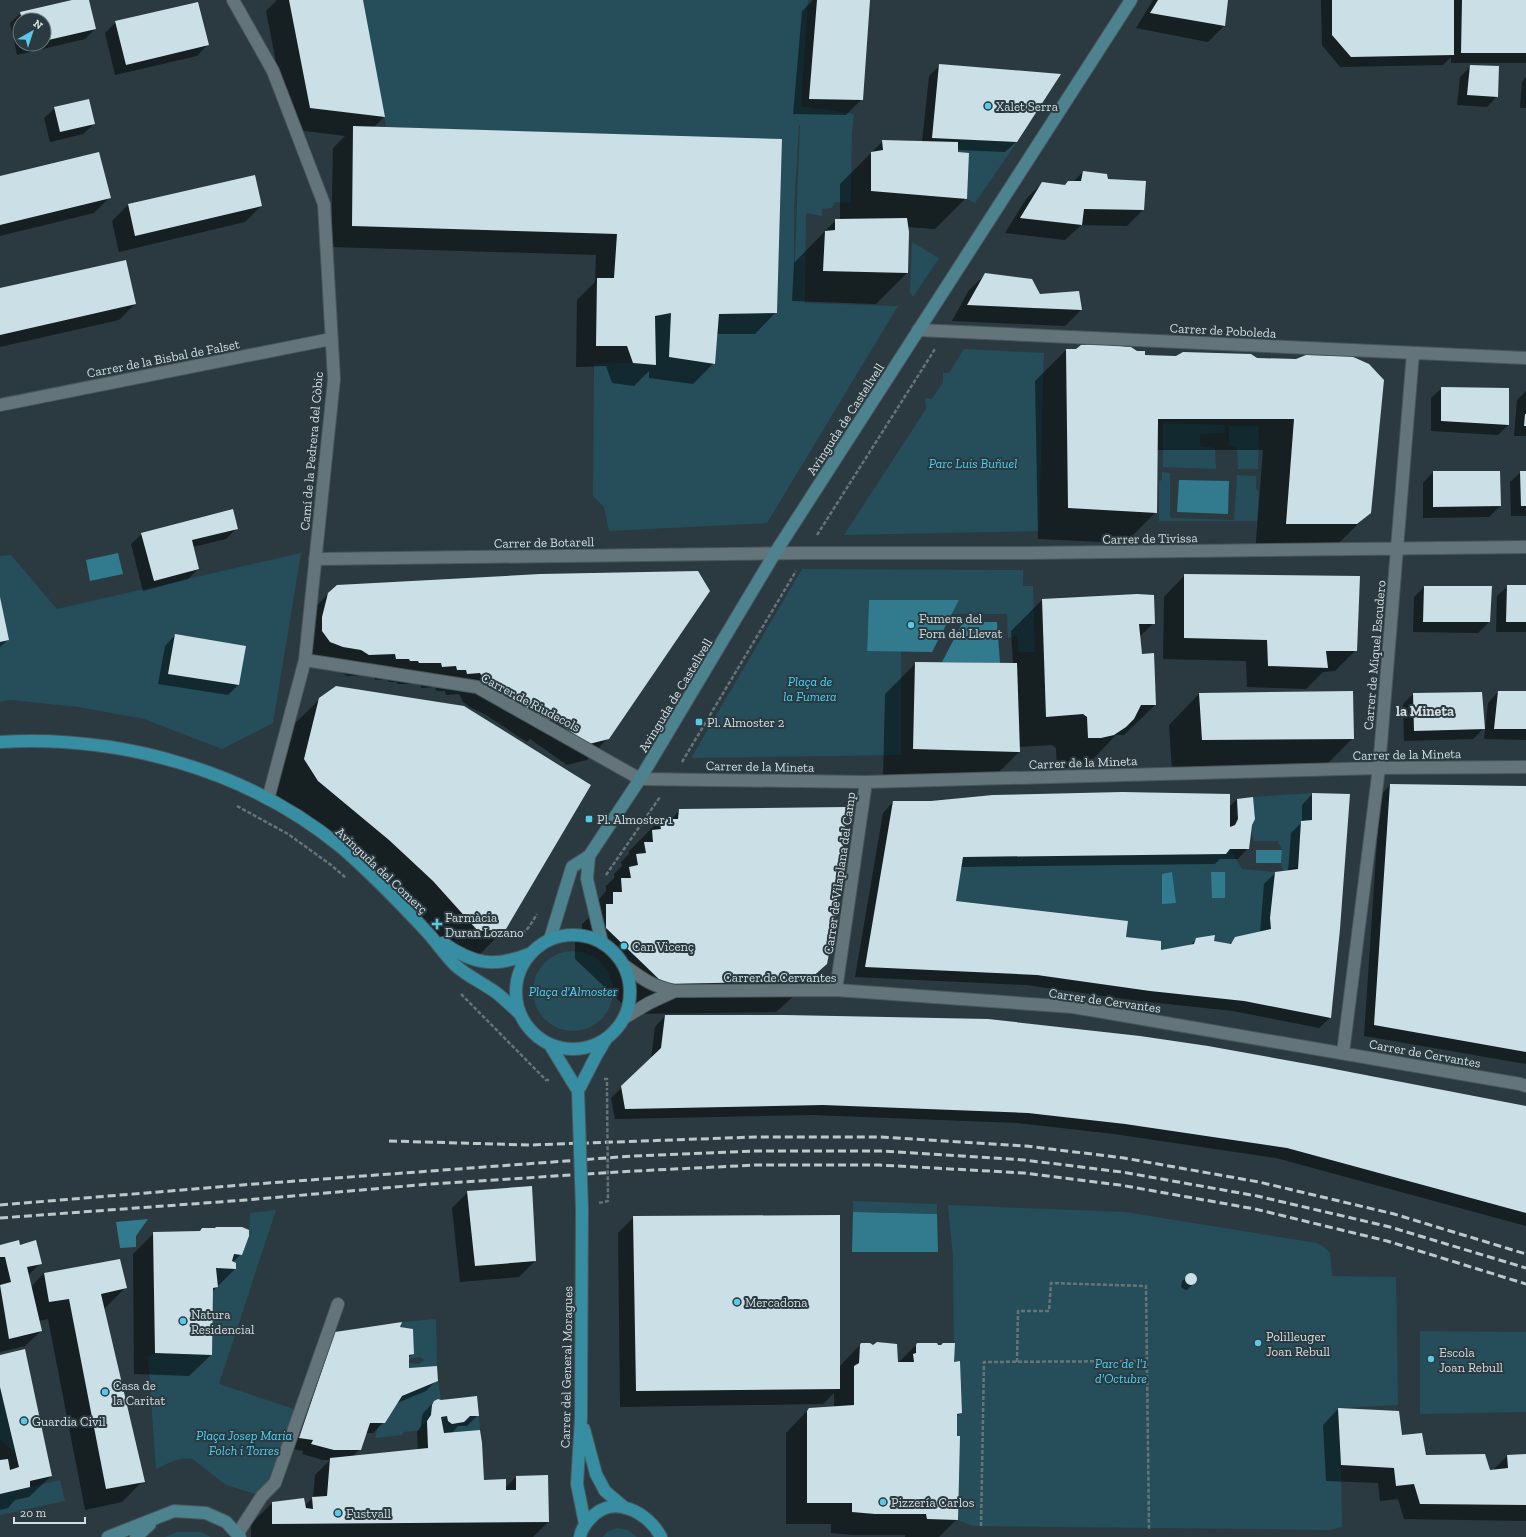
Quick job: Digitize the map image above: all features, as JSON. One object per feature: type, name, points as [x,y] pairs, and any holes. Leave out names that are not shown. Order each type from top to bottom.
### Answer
[{"type":"main road","name":"Avinguda del Comerç","points":[[0,742],[25,741],[83,743],[140,752],[215,775],[240,785],[268,799],[320,831],[342,848],[378,881],[427,932],[455,964],[468,975],[498,994],[521,1015]]},
{"type":"main road","name":"Avinguda del Comerç","points":[[427,932],[460,955],[482,962],[504,962],[529,954]]},
{"type":"main road","points":[[565,934],[579,934],[592,937],[602,943],[616,953],[625,966],[629,981],[630,996],[624,1018],[614,1032],[607,1038],[592,1046],[564,1049],[550,1045],[540,1039],[531,1030],[521,1015],[516,995],[518,978],[524,963],[529,954],[537,946],[550,939],[565,934]]},
{"type":"main road","points":[[578,1091],[607,1038]]},
{"type":"main road","points":[[550,1045],[578,1091]]},
{"type":"main road","name":"Carrer del General Moragues","points":[[578,1091],[582,1209],[581,1418],[577,1484],[585,1524]]},
{"type":"main road","points":[[581,1418],[596,1474],[605,1490],[625,1508]]},
{"type":"main road","points":[[580,1537],[585,1524],[593,1515],[615,1506],[637,1512],[649,1520],[661,1537]]},
{"type":"street","name":"Camí de la Pedrera del Còbic","points":[[233,0],[273,71],[324,204],[334,379],[314,559],[305,660],[268,799]]},
{"type":"street","name":"Avinguda de Castellvell","points":[[550,939],[572,868],[589,856],[640,778],[775,553],[1131,0]]},
{"type":"street","name":"Carrer de Poboleda","points":[[918,330],[1526,358]]},
{"type":"street","name":"Carrer de la Bisbal de Falset","points":[[0,405],[331,338]]},
{"type":"street","name":"Carrer de Miquel Escudero","points":[[1343,1053],[1379,768],[1413,353]]},
{"type":"street","name":"Carrer de Tivissa","points":[[775,553],[1028,553],[1397,548],[1526,548]]},
{"type":"street","name":"Carrer de Botarell","points":[[314,559],[775,553]]},
{"type":"street","name":"Carrer de Riudecols","points":[[305,660],[477,687],[640,778]]},
{"type":"street","name":"Carrer de la Mineta","points":[[640,778],[866,782],[1379,768],[1526,767]]},
{"type":"street","name":"Carrer de Vilaplana del Camp","points":[[836,990],[866,782]]},
{"type":"street","name":"Avinguda de Castellvell","points":[[589,856],[586,879],[602,943]]},
{"type":"street","name":"Carrer de Cervantes","points":[[625,966],[645,981],[660,988],[675,991],[836,990],[1074,1007],[1526,1086]]},
{"type":"street","name":"Carrer de Cervantes","points":[[624,1018],[649,1003],[675,991]]},
{"type":"street","points":[[108,1537],[174,1511],[206,1512],[226,1522],[239,1535],[262,1496],[275,1483],[338,1304]]},
{"type":"street","points":[[136,1537],[153,1520]]},
{"type":"path","points":[[686,756],[796,570]]},
{"type":"path","points":[[605,878],[660,796]]},
{"type":"path","points":[[232,804],[288,834],[348,880]]},
{"type":"path","points":[[517,939],[529,927],[538,912]]},
{"type":"path","points":[[459,992],[546,1080]]},
{"type":"path","points":[[582,1209],[608,1201],[607,1079]]},
{"type":"path","points":[[1016,1362],[1018,1311],[1049,1311],[1051,1284],[1146,1286],[1149,1529]]},
{"type":"path","points":[[981,1526],[984,1362],[1147,1361]]},
{"type":"green space","points":[[363,0],[808,0],[801,106],[854,114],[852,133],[851,203],[835,202],[832,208],[822,209],[822,216],[806,213],[805,303],[898,306],[767,523],[609,531],[604,507],[593,496],[594,364],[633,363],[656,365],[655,316],[671,313],[670,357],[715,363],[719,314],[777,313],[782,140],[386,127]],"holes":[[[800,125],[794,285],[794,207]]]},
{"type":"green space","points":[[960,139],[1017,142],[975,203],[967,199],[969,153],[958,152]]},
{"type":"green space","points":[[912,242],[939,258],[913,297],[910,292]]},
{"type":"green space","name":"Parc Luis Buñuel","points":[[964,349],[1044,353],[1039,531],[844,535],[926,409],[925,398],[932,399],[943,382],[943,373],[949,373]]},
{"type":"green space","points":[[1163,423],[1225,425],[1225,433],[1200,434],[1200,446],[1215,448],[1216,469],[1163,467]]},
{"type":"green space","points":[[1229,426],[1259,426],[1258,469],[1238,469],[1237,447],[1229,445]]},
{"type":"green space","points":[[1162,472],[1170,473],[1170,518],[1234,520],[1237,475],[1256,476],[1256,490],[1259,491],[1257,521],[1159,521],[1159,481],[1162,480]]},
{"type":"green space","points":[[301,553],[273,723],[222,749],[144,719],[79,707],[10,700],[0,702],[0,556],[11,555],[57,609]]},
{"type":"green space","name":"Plaça de la Fumera","points":[[802,569],[1023,570],[1023,586],[1033,586],[1035,652],[1018,652],[1017,636],[1008,638],[1007,614],[951,614],[966,588],[959,600],[869,600],[867,650],[901,651],[901,755],[691,758]]},
{"type":"green space","points":[[1312,793],[1312,820],[1301,821],[1298,866],[1283,871],[1281,863],[1282,850],[1278,841],[1254,841],[1251,830],[1255,819],[1253,797]]},
{"type":"green space","points":[[1230,849],[1242,869],[1275,872],[1270,918],[1271,929],[1236,937],[1231,944],[1214,941],[1161,950],[1161,941],[1126,937],[1128,921],[956,901],[963,857],[1226,854]]},
{"type":"green space","name":"Plaça d'Almoster","points":[[573,951],[588,954],[601,963],[610,976],[613,991],[610,1006],[601,1019],[588,1028],[573,1031],[558,1028],[545,1019],[536,1006],[533,991],[536,976],[545,963],[558,954]]},
{"type":"green space","points":[[853,1201],[937,1204],[937,1214],[853,1212]]},
{"type":"green space","name":"Parc de l'1 d'Octubre","points":[[948,1205],[1125,1212],[1317,1243],[1330,1253],[1332,1276],[1396,1277],[1398,1405],[1338,1408],[1342,1527],[1330,1530],[973,1526],[958,1520],[960,1437],[957,1436],[957,1414],[962,1412],[960,1362],[954,1362],[953,1257]]},
{"type":"green space","name":"Plaça Josep Maria Folch i Torres","points":[[276,1210],[219,1384],[300,1411],[275,1483],[262,1496],[226,1485],[194,1460],[180,1459],[156,1469],[148,1357],[155,1353],[212,1355],[213,1288],[218,1286],[216,1268],[236,1269],[236,1263],[232,1261],[234,1254],[242,1255],[249,1236],[250,1213]]},
{"type":"green space","points":[[436,1319],[437,1366],[409,1368],[409,1363],[419,1364],[424,1360],[420,1357],[409,1360],[409,1355],[414,1353],[413,1329],[400,1327],[402,1322]]},
{"type":"green space","points":[[1420,1331],[1526,1332],[1526,1412],[1420,1414]]},
{"type":"green space","points":[[438,1381],[441,1400],[438,1399],[434,1401],[431,1415],[427,1422],[422,1425],[422,1430],[404,1432],[402,1435],[375,1438],[379,1423],[385,1423],[402,1396]]},
{"type":"green space","points":[[2,1394],[15,1453],[0,1439],[0,1397]]},
{"type":"green space","points":[[447,1416],[452,1424],[464,1422],[470,1416],[479,1416],[480,1430],[444,1433],[441,1417]]},
{"type":"green space","points":[[60,1480],[65,1501],[0,1515],[0,1494]]},
{"type":"green space","points":[[617,1528],[628,1530],[637,1537],[603,1537],[607,1532]]},
{"type":"green space","points":[[178,1532],[201,1532],[211,1537],[165,1537]]},
{"type":"shaded area","points":[[1179,480],[1229,481],[1228,514],[1177,512]]},
{"type":"shaded area","points":[[118,553],[123,574],[90,581],[86,560]]},
{"type":"shaded area","points":[[869,600],[959,600],[932,652],[867,651]]},
{"type":"shaded area","points":[[963,622],[997,622],[1000,663],[942,662]]},
{"type":"shaded area","points":[[1256,850],[1282,850],[1281,863],[1256,863]]},
{"type":"shaded area","points":[[1172,872],[1176,903],[1162,904],[1162,874]]},
{"type":"shaded area","points":[[1211,872],[1225,872],[1225,898],[1212,898]]},
{"type":"shaded area","points":[[853,1212],[937,1214],[938,1252],[852,1252]]},
{"type":"shaded area","points":[[148,1219],[136,1236],[136,1247],[120,1248],[116,1222]]},
{"type":"building","points":[[72,0],[89,0],[96,29],[52,39],[52,12],[20,12]]},
{"type":"building","points":[[289,0],[363,0],[385,117],[310,108]]},
{"type":"building","points":[[817,0],[870,0],[863,100],[809,99]]},
{"type":"building","points":[[1158,0],[1228,0],[1225,26],[1150,13]]},
{"type":"building","points":[[1332,0],[1454,0],[1454,55],[1351,57],[1332,35]]},
{"type":"building","points":[[1462,0],[1526,0],[1526,53],[1461,53]]},
{"type":"building","points":[[198,2],[209,45],[126,65],[115,21]]},
{"type":"building","name":"Xalet Serra","points":[[939,64],[1061,74],[1017,142],[932,138]]},
{"type":"building","points":[[1470,65],[1499,66],[1498,97],[1467,95]]},
{"type":"building","points":[[89,99],[95,124],[60,132],[54,107]]},
{"type":"building","points":[[353,126],[782,139],[777,313],[719,314],[715,364],[669,357],[671,313],[655,316],[656,365],[633,363],[627,346],[596,346],[597,278],[614,278],[617,234],[352,226]]},
{"type":"building","points":[[882,140],[958,142],[958,152],[969,153],[967,199],[871,191],[871,152],[883,150]]},
{"type":"building","points":[[99,152],[111,198],[0,225],[0,176]]},
{"type":"building","points":[[1083,171],[1107,174],[1108,179],[1146,181],[1144,210],[1084,209],[1082,225],[1020,218],[1042,182],[1065,185],[1068,181],[1081,181]]},
{"type":"building","points":[[255,175],[262,206],[135,236],[128,204]]},
{"type":"building","points":[[907,218],[909,232],[908,273],[823,271],[825,231],[835,230],[835,219]]},
{"type":"building","points":[[126,260],[136,304],[0,335],[0,288]]},
{"type":"building","points":[[985,273],[1032,279],[1040,294],[1079,291],[1082,310],[967,305]]},
{"type":"building","points":[[1096,344],[1131,347],[1137,351],[1145,351],[1145,355],[1176,356],[1183,352],[1251,354],[1257,358],[1296,359],[1306,355],[1351,356],[1369,364],[1384,380],[1371,513],[1357,524],[1286,524],[1294,419],[1158,419],[1157,513],[1068,508],[1066,349],[1076,349],[1081,345]]},
{"type":"building","points":[[1441,387],[1509,388],[1509,425],[1441,421]]},
{"type":"building","points":[[1525,414],[1526,426],[1524,426]]},
{"type":"building","points":[[1433,471],[1500,471],[1501,506],[1433,507]]},
{"type":"building","points":[[1520,471],[1526,471],[1526,506],[1521,506]]},
{"type":"building","points":[[233,509],[238,529],[192,540],[199,569],[154,581],[141,533]]},
{"type":"building","points":[[698,571],[710,591],[609,739],[589,744],[551,718],[549,722],[491,686],[484,680],[480,673],[467,674],[466,670],[457,670],[456,666],[442,667],[441,663],[419,663],[418,661],[410,661],[409,659],[396,659],[395,654],[369,655],[361,650],[343,647],[330,642],[322,631],[322,617],[328,593],[337,585],[540,574]]},
{"type":"building","points":[[1184,574],[1360,576],[1357,651],[1326,651],[1328,668],[1268,666],[1267,640],[1184,638]]},
{"type":"building","points":[[1507,585],[1526,585],[1526,622],[1506,622]]},
{"type":"building","points":[[1424,586],[1492,586],[1490,622],[1423,622]]},
{"type":"building","points":[[1137,594],[1154,595],[1155,624],[1139,624],[1142,654],[1154,653],[1156,705],[1141,705],[1134,719],[1126,727],[1114,735],[1101,738],[1088,738],[1087,717],[1083,714],[1046,717],[1042,599]]},
{"type":"building","points":[[0,597],[9,640],[0,642]]},
{"type":"building","points":[[175,634],[246,646],[239,685],[168,674]]},
{"type":"building","points":[[915,662],[1017,663],[1020,752],[913,749]]},
{"type":"building","points":[[336,686],[464,706],[591,785],[506,929],[478,931],[433,881],[389,840],[318,781],[304,759],[319,698]]},
{"type":"building","points":[[1353,691],[1354,739],[1202,740],[1199,693]]},
{"type":"building","points":[[1498,691],[1526,691],[1526,729],[1494,729]]},
{"type":"building","points":[[1482,692],[1485,729],[1414,731],[1413,693]]},
{"type":"building","points":[[1390,784],[1526,786],[1526,1052],[1374,1025]]},
{"type":"building","points":[[1122,792],[1230,794],[1230,827],[1235,825],[1238,819],[1237,799],[1253,797],[1255,819],[1252,825],[1249,849],[1230,849],[1226,854],[963,857],[956,901],[1128,921],[1126,937],[1161,941],[1161,950],[1194,944],[1196,938],[1215,935],[1214,941],[1231,944],[1235,937],[1271,929],[1270,918],[1275,872],[1298,869],[1301,821],[1312,820],[1312,793],[1350,794],[1340,929],[1331,1018],[1244,1001],[1150,991],[1037,975],[865,967],[893,801],[931,801],[993,795]]},
{"type":"building","points":[[847,807],[834,927],[827,964],[808,981],[664,984],[606,928],[606,904],[613,904],[613,892],[622,892],[621,878],[631,878],[629,867],[638,865],[636,854],[646,853],[644,842],[653,842],[652,830],[661,829],[659,819],[678,819],[679,809]]},
{"type":"building","points":[[665,1015],[785,1015],[988,1019],[1140,1036],[1208,1046],[1526,1106],[1526,1213],[1287,1148],[1125,1124],[1028,1113],[823,1105],[625,1109],[621,1086],[661,1048]]},
{"type":"building","points":[[532,1186],[536,1261],[475,1266],[467,1191]]},
{"type":"building","name":"Mercadona","points":[[840,1215],[840,1389],[636,1391],[633,1216]]},
{"type":"building","name":"Natura Residencial","points":[[242,1227],[249,1230],[249,1236],[242,1255],[234,1254],[232,1261],[236,1263],[236,1269],[216,1268],[218,1287],[213,1288],[212,1355],[155,1353],[153,1232],[200,1231],[202,1228]]},
{"type":"building","points":[[19,1240],[20,1245],[36,1240],[42,1264],[27,1267],[42,1331],[9,1339],[0,1285],[11,1282],[5,1257],[0,1257],[0,1245]]},
{"type":"building","name":"Casa de la Caritat","points":[[120,1259],[127,1288],[101,1294],[145,1482],[106,1489],[69,1299],[49,1302],[44,1273]]},
{"type":"building","points":[[1189,1273],[1193,1273],[1197,1279],[1193,1285],[1189,1285],[1185,1281],[1185,1277]]},
{"type":"building","points":[[402,1322],[400,1327],[413,1329],[414,1354],[409,1355],[409,1368],[437,1366],[438,1381],[402,1396],[385,1423],[370,1423],[361,1450],[334,1450],[311,1444],[313,1440],[299,1438],[335,1332]]},
{"type":"building","points":[[877,1342],[897,1344],[898,1362],[914,1362],[913,1354],[916,1353],[917,1343],[937,1343],[938,1345],[941,1345],[943,1343],[955,1343],[954,1362],[960,1361],[962,1413],[957,1414],[957,1436],[960,1436],[958,1520],[927,1519],[926,1514],[875,1514],[852,1512],[852,1503],[807,1503],[807,1411],[809,1408],[854,1405],[854,1366],[859,1363],[860,1345],[861,1343],[870,1343],[873,1345]]},
{"type":"building","name":"Guardia Civil","points":[[25,1349],[52,1476],[30,1481],[30,1487],[0,1494],[0,1460],[8,1459],[10,1470],[19,1467],[0,1387],[0,1355]]},
{"type":"building","points":[[477,1396],[479,1416],[470,1416],[464,1422],[452,1424],[448,1421],[447,1416],[441,1417],[444,1433],[480,1430],[484,1480],[506,1479],[506,1490],[516,1490],[516,1476],[548,1475],[549,1522],[272,1524],[272,1502],[304,1498],[306,1508],[313,1509],[312,1497],[327,1496],[330,1458],[428,1448],[427,1421],[431,1415],[434,1401],[438,1399],[441,1400]]},
{"type":"building","points":[[1338,1408],[1399,1411],[1402,1435],[1422,1433],[1426,1455],[1485,1454],[1490,1470],[1508,1468],[1507,1455],[1526,1454],[1526,1505],[1420,1504],[1414,1484],[1396,1486],[1394,1468],[1341,1465]]},
{"type":"railway","points":[[389,1141],[530,1145],[755,1137],[881,1137],[1026,1146],[1124,1158],[1259,1182],[1394,1214],[1526,1254]]},
{"type":"railway","points":[[0,1205],[242,1185],[633,1156],[756,1151],[881,1151],[1024,1160],[1122,1172],[1257,1196],[1390,1227],[1526,1268]]},
{"type":"railway","points":[[0,1218],[246,1200],[430,1184],[635,1171],[756,1165],[879,1165],[1024,1173],[1120,1185],[1255,1209],[1387,1241],[1526,1284]]},
{"type":"place","name":"Xalet Serra","points":[[988,106]]},
{"type":"place","name":"Fumera del Forn del Llevat","points":[[911,625]]},
{"type":"place","name":"Pl. Almoster 2","points":[[699,722]]},
{"type":"place","name":"Pl. Almoster 1","points":[[589,819]]},
{"type":"place","name":"Farmàcia Duran Lozano","points":[[437,924]]},
{"type":"place","name":"Can Vicenç","points":[[624,946]]},
{"type":"place","name":"Mercadona","points":[[737,1302]]},
{"type":"place","name":"Natura Residencial","points":[[183,1321]]},
{"type":"place","name":"Polilleuger Joan Rebull","points":[[1258,1343]]},
{"type":"place","name":"Escola Joan Rebull","points":[[1431,1359]]},
{"type":"place","name":"Casa de la Caritat","points":[[105,1392]]},
{"type":"place","name":"Guardia Civil","points":[[24,1421]]},
{"type":"place","name":"Pizzería Carlos","points":[[883,1502]]},
{"type":"place","name":"Fustvall","points":[[338,1513]]},
{"type":"district","name":"la Mineta","points":[[1425,711]]}]
